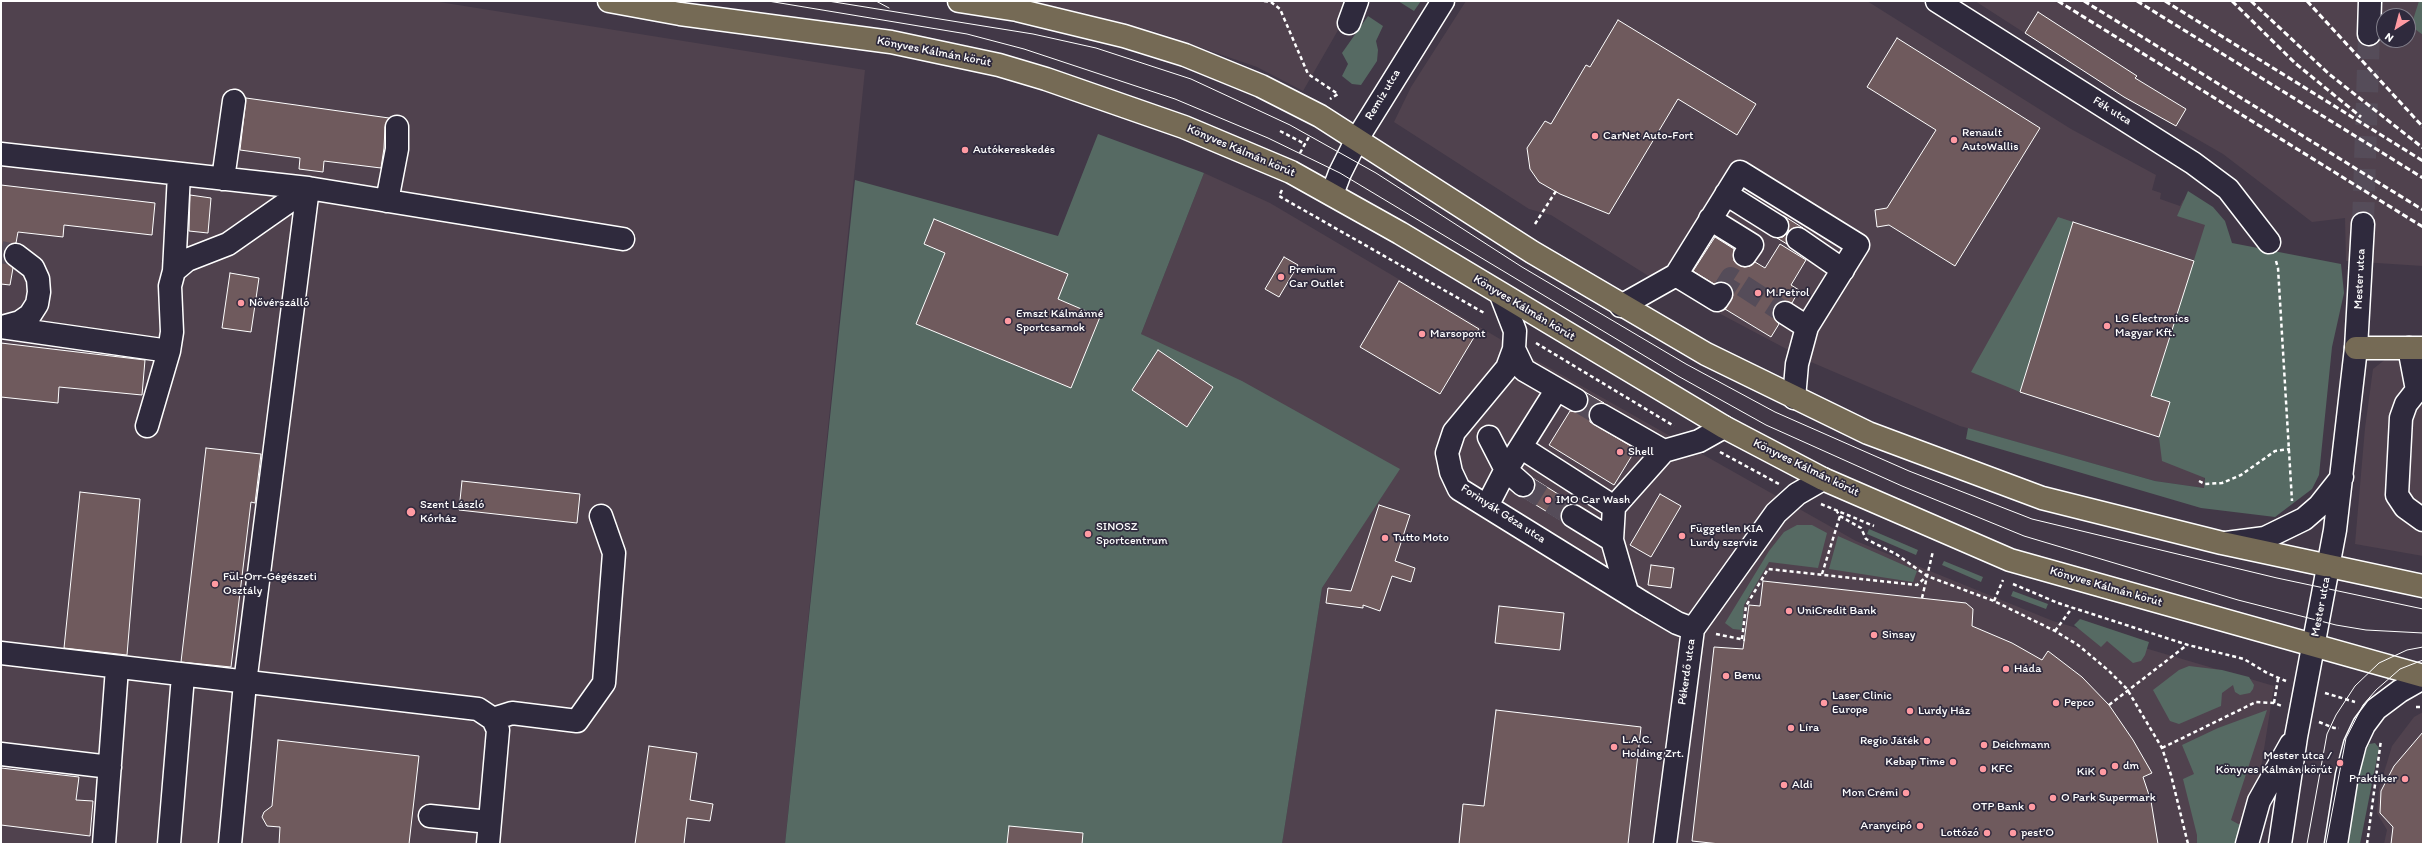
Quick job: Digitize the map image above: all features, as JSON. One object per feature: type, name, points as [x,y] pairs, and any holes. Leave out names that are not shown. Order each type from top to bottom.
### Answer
[{"type":"main road","name":"Könyves Kálmán körút","points":[[609,1],[680,14],[891,42],[999,65],[1046,79],[1184,127],[1291,172],[1332,194],[1724,427],[1823,479],[2010,560],[2423,677]]},
{"type":"main road","points":[[959,1],[1017,10],[1124,36],[1185,56],[1261,86],[1320,116],[1532,252],[1621,306],[1706,354],[1868,433],[2042,498],[2222,543],[2423,586]]},
{"type":"main road","points":[[2356,348],[2416,348]]},
{"type":"street","points":[[1348,23],[1357,1]]},
{"type":"street","name":"Remíz utca","points":[[1332,194],[1340,173],[1357,139],[1443,1]]},
{"type":"street","name":"Fék utca","points":[[1937,1],[2192,163],[2228,189],[2269,242]]},
{"type":"street","points":[[2369,34],[2370,1]]},
{"type":"street","points":[[223,179],[234,101]]},
{"type":"street","points":[[387,201],[397,149],[397,127]]},
{"type":"street","points":[[1,154],[308,188],[623,239]]},
{"type":"street","points":[[1621,306],[1676,275],[1740,172],[1858,245],[1807,327],[1797,364],[1794,398]]},
{"type":"street","points":[[147,426],[169,351],[172,332],[170,286],[174,271],[179,174]]},
{"type":"street","points":[[174,271],[187,260],[228,244],[308,188]]},
{"type":"street","points":[[230,844],[245,683],[308,188]]},
{"type":"street","points":[[1726,194],[1777,226]]},
{"type":"street","points":[[1710,219],[1752,245],[1745,255]]},
{"type":"street","name":"Mester utca","points":[[2280,844],[2296,737],[2329,565],[2342,478],[2356,348],[2363,224]]},
{"type":"street","points":[[1798,239],[1843,270]]},
{"type":"street","points":[[1,327],[20,322],[30,315],[38,298],[38,279],[32,268],[24,259],[16,255]]},
{"type":"street","points":[[1676,275],[1717,300],[1721,294]]},
{"type":"street","name":"Forinyák Géza utca","points":[[1501,295],[1515,331],[1514,349],[1507,368],[1454,432],[1447,453],[1451,472],[1459,489],[1677,623],[1693,629]]},
{"type":"street","points":[[1785,313],[1807,327]]},
{"type":"street","points":[[1,327],[169,351]]},
{"type":"street","points":[[2416,348],[2417,390],[2415,405],[2401,418],[2397,494],[2405,507],[2423,520]]},
{"type":"street","points":[[1514,349],[1524,370],[1576,400]]},
{"type":"street","points":[[1487,506],[1506,470],[1522,448],[1558,390]]},
{"type":"street","points":[[1601,415],[1664,452]]},
{"type":"street","points":[[1628,592],[1612,540],[1614,507],[1664,452],[1699,441],[1724,427]]},
{"type":"street","points":[[1489,437],[1506,470],[1523,485]]},
{"type":"street","points":[[1522,448],[1614,507]]},
{"type":"street","points":[[2222,543],[2265,538],[2304,519],[2319,506],[2342,478]]},
{"type":"street","name":"Pékerdő utca","points":[[1665,844],[1693,629],[1776,513],[1797,494],[1823,479]]},
{"type":"street","points":[[493,719],[512,713],[577,721],[604,682],[614,553],[602,516]]},
{"type":"street","points":[[1573,516],[1612,540]]},
{"type":"street","points":[[1,653],[183,676],[478,709],[493,719],[498,730],[488,844]]},
{"type":"street","points":[[104,844],[117,668]]},
{"type":"street","points":[[169,844],[183,676]]},
{"type":"street","points":[[2336,844],[2347,775],[2355,744],[2364,725],[2376,709],[2400,690],[2423,677]]},
{"type":"street","name":"Mester utca","points":[[2247,844],[2259,801],[2296,737]]},
{"type":"street","points":[[1,754],[110,767]]},
{"type":"street","points":[[430,816],[489,822]]},
{"type":"path","points":[[1264,1],[1271,2],[1280,9],[1308,74],[1338,94],[1329,100],[1305,144],[1280,196]]},
{"type":"path","points":[[1280,131],[1305,144]]},
{"type":"path","points":[[1534,224],[1556,192]]},
{"type":"path","points":[[2269,242],[2278,268],[2290,449],[2292,504]]},
{"type":"path","points":[[2199,481],[2205,484],[2222,483],[2241,475],[2275,452],[2290,449]]},
{"type":"path","points":[[1836,510],[1840,516],[1861,528],[1866,538],[1896,554],[1927,576],[1994,601],[2055,631],[2078,645],[2104,666],[2127,689],[2162,748],[2171,775],[2188,844]]},
{"type":"path","points":[[1822,574],[1840,516]]},
{"type":"path","points":[[1922,598],[1934,551]]},
{"type":"path","points":[[1727,636],[1743,640],[1746,606],[1768,570],[1822,574],[1917,585],[1927,576]]},
{"type":"path","points":[[1994,601],[2003,580]]},
{"type":"path","points":[[2055,631],[2072,608]]},
{"type":"path","points":[[2109,704],[2127,689],[2188,645]]},
{"type":"path","points":[[2162,748],[2256,702],[2274,703],[2278,679]]},
{"type":"path","points":[[2367,844],[2381,739]]},
{"type":"shaded area","name":"Szent László Kórház","points":[[1,1],[433,1],[865,70],[785,844],[1,844]]},
{"type":"shaded area","points":[[1023,1],[1345,1],[1341,25],[1303,91],[1257,67],[1153,31]]},
{"type":"shaded area","points":[[1466,1],[1867,1],[2071,129],[2156,175],[2152,190],[2161,193],[2160,199],[2180,206],[2183,200],[2218,218],[2204,488],[2155,481],[1960,426],[1811,362],[1647,275],[1551,215],[1529,209],[1394,122],[1411,87]]},
{"type":"shaded area","points":[[1975,1],[2423,1],[2423,266],[2346,261],[2345,218],[2312,222],[2223,154],[2124,97]]},
{"type":"shaded area","points":[[1204,173],[1270,203],[1532,358],[1856,541],[2053,621],[2274,686],[2249,844],[1282,844],[1322,588],[1393,479],[1141,334]]},
{"type":"shaded area","points":[[2391,355],[2423,360],[2423,556],[2355,544],[2365,428],[2373,369]]},
{"type":"shaded area","name":"Praktiker","points":[[2423,712],[2423,844],[2384,844],[2387,830],[2377,813],[2379,789],[2392,746],[2414,717]]},
{"type":"green space","points":[[1398,1],[1421,1],[1414,11]]},
{"type":"green space","points":[[2419,1],[2423,1],[2423,35],[2416,30],[2416,10]]},
{"type":"green space","points":[[1368,16],[1383,26],[1376,41],[1378,50],[1377,61],[1361,85],[1352,84],[1342,76],[1348,64],[1342,53]]},
{"type":"green space","name":"SINOSZ Sportcentrum","points":[[1098,134],[1204,173],[1141,334],[1242,381],[1400,469],[1322,588],[1282,844],[785,844],[855,180],[1058,236]]},
{"type":"green space","points":[[2188,191],[2213,207],[2225,221],[2232,243],[2341,264],[2344,293],[2332,347],[2319,475],[2312,489],[2275,517],[2201,508],[1966,439],[1968,428],[2155,481],[2204,488],[2205,478],[2162,461],[2159,437],[2170,402],[2151,396],[2205,225],[2177,216]]},
{"type":"green space","points":[[2058,217],[2073,222],[2020,392],[1971,372]]},
{"type":"green space","points":[[1797,525],[1812,525],[1827,533],[1818,568],[1769,562],[1744,605],[1742,630],[1733,629],[1725,623],[1769,551],[1784,532]]},
{"type":"green space","points":[[1869,529],[1918,550],[1916,555],[1867,534]]},
{"type":"green space","points":[[1838,536],[1917,571],[1913,582],[1829,569]]},
{"type":"green space","points":[[1944,561],[1983,577],[1981,582],[1942,565]]},
{"type":"green space","points":[[2013,591],[2048,604],[2046,609],[2011,596]]},
{"type":"green space","points":[[2080,619],[2149,642],[2145,655],[2141,661],[2133,663],[2107,641],[2101,647],[2074,625]]},
{"type":"green space","points":[[2189,666],[2222,670],[2249,677],[2254,685],[2253,689],[2250,693],[2240,695],[2235,692],[2233,685],[2222,693],[2221,706],[2179,724],[2170,721],[2153,690],[2179,670]]},
{"type":"green space","points":[[2267,710],[2231,820],[2240,825],[2237,844],[2197,844],[2197,835],[2183,779],[2194,774],[2182,745],[2218,728]]},
{"type":"green space","points":[[2375,743],[2379,748],[2360,844],[2347,844],[2354,779],[2369,744]]},
{"type":"building","points":[[2038,12],[2137,76],[2135,78],[2186,109],[2176,126],[2124,97],[2025,33]]},
{"type":"building","name":"CarNet Auto-Fort","points":[[1618,20],[1756,104],[1737,135],[1678,99],[1609,214],[1560,194],[1539,182],[1530,169],[1527,148],[1545,121],[1551,124],[1586,65],[1590,67]]},
{"type":"building","points":[[1897,38],[2040,128],[1955,266],[1889,225],[1877,227],[1875,210],[1887,208],[1936,130],[1867,87]]},
{"type":"building","points":[[246,98],[389,118],[385,127],[381,168],[324,161],[323,172],[299,169],[300,158],[240,150]]},
{"type":"building","points":[[1,185],[155,203],[152,235],[64,225],[63,237],[18,232],[16,243],[6,247],[4,253],[5,260],[13,268],[10,285],[1,284]]},
{"type":"building","points":[[190,195],[211,198],[208,233],[189,231]]},
{"type":"building","points":[[1784,216],[1803,228],[1793,228],[1788,232],[1788,221]]},
{"type":"building","name":"Emszt Kálmánné Sportcsarnok","points":[[934,219],[1068,274],[1058,299],[1100,317],[1071,388],[916,324],[945,253],[924,244]]},
{"type":"building","name":"LG Electronics Magyar Kft.","points":[[2073,222],[2194,261],[2151,396],[2170,402],[2159,437],[2020,392]]},
{"type":"building","points":[[1787,233],[1787,244],[1777,238],[1783,237]]},
{"type":"building","points":[[1715,237],[1734,249],[1734,261],[1744,267],[1750,266],[1755,262],[1765,268],[1780,244],[1806,260],[1791,285],[1799,290],[1792,303],[1780,302],[1774,307],[1774,318],[1779,324],[1771,337],[1725,309],[1733,295],[1728,284],[1721,282],[1714,284],[1693,271]]},
{"type":"building","name":"Premium Car Outlet","points":[[1284,257],[1298,265],[1279,297],[1265,289]]},
{"type":"building","name":"Nővérszálló","points":[[230,273],[259,278],[251,332],[222,328]]},
{"type":"building","name":"Marsopont","points":[[1399,281],[1479,329],[1440,394],[1360,347]]},
{"type":"building","points":[[1,343],[145,360],[142,395],[59,387],[58,403],[1,397]]},
{"type":"building","points":[[1158,350],[1213,387],[1187,427],[1132,390]]},
{"type":"building","points":[[1585,392],[1604,403],[1595,404],[1590,408],[1590,422],[1636,449],[1614,485],[1549,445],[1570,411],[1576,412],[1587,407],[1588,400]]},
{"type":"building","name":"Fül-Orr-Gégészeti Osztály","points":[[206,448],[261,454],[255,503],[251,502],[231,667],[181,662]]},
{"type":"building","name":"IMO Car Wash","points":[[1534,479],[1574,504],[1563,509],[1562,521],[1523,497],[1533,493],[1535,487]]},
{"type":"building","points":[[462,481],[580,494],[577,523],[459,510]]},
{"type":"building","points":[[80,492],[140,499],[127,655],[64,648]]},
{"type":"building","points":[[1660,494],[1681,506],[1651,557],[1630,545]]},
{"type":"building","name":"Tutto Moto","points":[[1379,505],[1410,515],[1395,561],[1415,568],[1411,582],[1392,576],[1380,611],[1363,605],[1363,608],[1326,603],[1328,588],[1351,591]]},
{"type":"building","points":[[1651,565],[1674,568],[1671,588],[1648,585]]},
{"type":"building","name":"Lurdy Ház","points":[[1763,581],[1966,603],[1973,609],[1972,626],[2012,643],[2042,660],[2048,651],[2082,677],[2109,705],[2133,740],[2152,773],[2143,777],[2151,801],[2158,844],[1720,844],[1692,841],[1714,647],[1743,649],[1749,605],[1760,606]]},
{"type":"building","points":[[1499,606],[1564,613],[1560,650],[1495,643]]},
{"type":"building","points":[[1496,710],[1641,727],[1628,844],[1459,844],[1463,804],[1484,806]]},
{"type":"building","name":"Praktiker","points":[[2423,732],[2423,844],[2391,844],[2393,827],[2380,813],[2381,791],[2394,766]]},
{"type":"building","points":[[278,740],[419,756],[409,844],[279,844],[280,827],[267,826],[262,817],[264,812],[272,806]]},
{"type":"building","points":[[649,746],[697,753],[690,800],[713,804],[710,821],[687,818],[684,844],[635,844]]},
{"type":"building","points":[[1,768],[79,777],[76,800],[93,801],[90,836],[1,825]]},
{"type":"building","points":[[1009,826],[1083,833],[1082,844],[1007,844]]},
{"type":"tunnel","points":[[2363,224],[2369,34]]},
{"type":"tunnel","points":[[1,252],[16,255]]},
{"type":"tunnel","points":[[1721,294],[1731,278],[1785,313]]},
{"type":"tunnel","points":[[1576,400],[1601,415]]},
{"type":"tunnel","points":[[1523,485],[1573,516]]},
{"type":"tram line","points":[[768,1],[967,34],[1024,49],[1175,99],[1268,138],[1340,173],[1678,376],[1766,425],[1902,486],[2024,536],[2238,600],[2336,625],[2366,630],[2423,633]]},
{"type":"tram line","points":[[828,1],[1033,34],[1096,48],[1191,79],[1290,125],[1376,173],[1522,267],[1686,364],[1775,412],[1909,471],[2032,519],[2277,578],[2423,609]]},
{"type":"tram line","points":[[876,1],[889,8]]},
{"type":"tram line","points":[[2307,844],[2327,734],[2336,715],[2355,686],[2379,663],[2407,650],[2423,647]]},
{"type":"tram line","points":[[2326,844],[2346,738],[2363,705],[2376,690],[2400,669],[2423,660]]},
{"type":"railway","points":[[2058,1],[2423,227]]},
{"type":"railway","points":[[2084,1],[2423,210]]},
{"type":"railway","points":[[2137,1],[2423,178]]},
{"type":"railway","points":[[2165,1],[2423,161]]},
{"type":"railway","points":[[2232,1],[2295,63],[2361,117]]},
{"type":"railway","points":[[2251,1],[2329,74],[2423,148]]},
{"type":"railway","points":[[2307,1],[2423,127]]},
{"type":"place","name":"CarNet Auto-Fort","points":[[1595,136]]},
{"type":"place","name":"Renault AutoWallis","points":[[1954,140]]},
{"type":"place","name":"Autókereskedés","points":[[965,150]]},
{"type":"place","name":"Premium Car Outlet","points":[[1281,277]]},
{"type":"place","name":"M.Petrol","points":[[1758,293]]},
{"type":"place","name":"Nővérszálló","points":[[241,303]]},
{"type":"place","name":"Emszt Kálmánné Sportcsarnok","points":[[1008,321]]},
{"type":"place","name":"LG Electronics Magyar Kft.","points":[[2107,326]]},
{"type":"place","name":"Marsopont","points":[[1422,334]]},
{"type":"place","name":"Shell","points":[[1620,452]]},
{"type":"place","name":"IMO Car Wash","points":[[1548,500]]},
{"type":"place","name":"Szent László Kórház","points":[[411,512]]},
{"type":"place","name":"SINOSZ Sportcentrum","points":[[1088,534]]},
{"type":"place","name":"Független KIA Lurdy szerviz","points":[[1682,536]]},
{"type":"place","name":"Tutto Moto","points":[[1385,538]]},
{"type":"place","name":"Fül-Orr-Gégészeti Osztály","points":[[215,584]]},
{"type":"place","name":"UniCredit Bank","points":[[1789,611]]},
{"type":"place","name":"Sinsay","points":[[1874,635]]},
{"type":"place","name":"Háda","points":[[2006,669]]},
{"type":"place","name":"Benu","points":[[1726,676]]},
{"type":"place","name":"Laser Clinic Europe","points":[[1824,703]]},
{"type":"place","name":"Pepco","points":[[2056,703]]},
{"type":"place","name":"Lurdy Ház","points":[[1910,711]]},
{"type":"place","name":"Líra","points":[[1791,728]]},
{"type":"place","name":"Regio Játék","points":[[1927,741]]},
{"type":"place","name":"Deichmann","points":[[1984,745]]},
{"type":"place","name":"L.A.C. Holding Zrt.","points":[[1614,747]]},
{"type":"place","name":"Kebap Time","points":[[1953,762]]},
{"type":"place","name":"Mester utca / Könyves Kálmán körút","points":[[2340,763]]},
{"type":"place","name":"dm","points":[[2115,766]]},
{"type":"place","name":"KFC","points":[[1983,769]]},
{"type":"place","name":"KiK","points":[[2103,772]]},
{"type":"place","name":"Praktiker","points":[[2405,779]]},
{"type":"place","name":"Aldi","points":[[1784,785]]},
{"type":"place","name":"Mon Crémi","points":[[1906,793]]},
{"type":"place","name":"O Park Supermark","points":[[2053,798]]},
{"type":"place","name":"OTP Bank","points":[[2032,807]]},
{"type":"place","name":"Aranycipó","points":[[1920,826]]},
{"type":"place","name":"Lottózó","points":[[1987,833]]},
{"type":"place","name":"pest’O","points":[[2013,833]]}]
